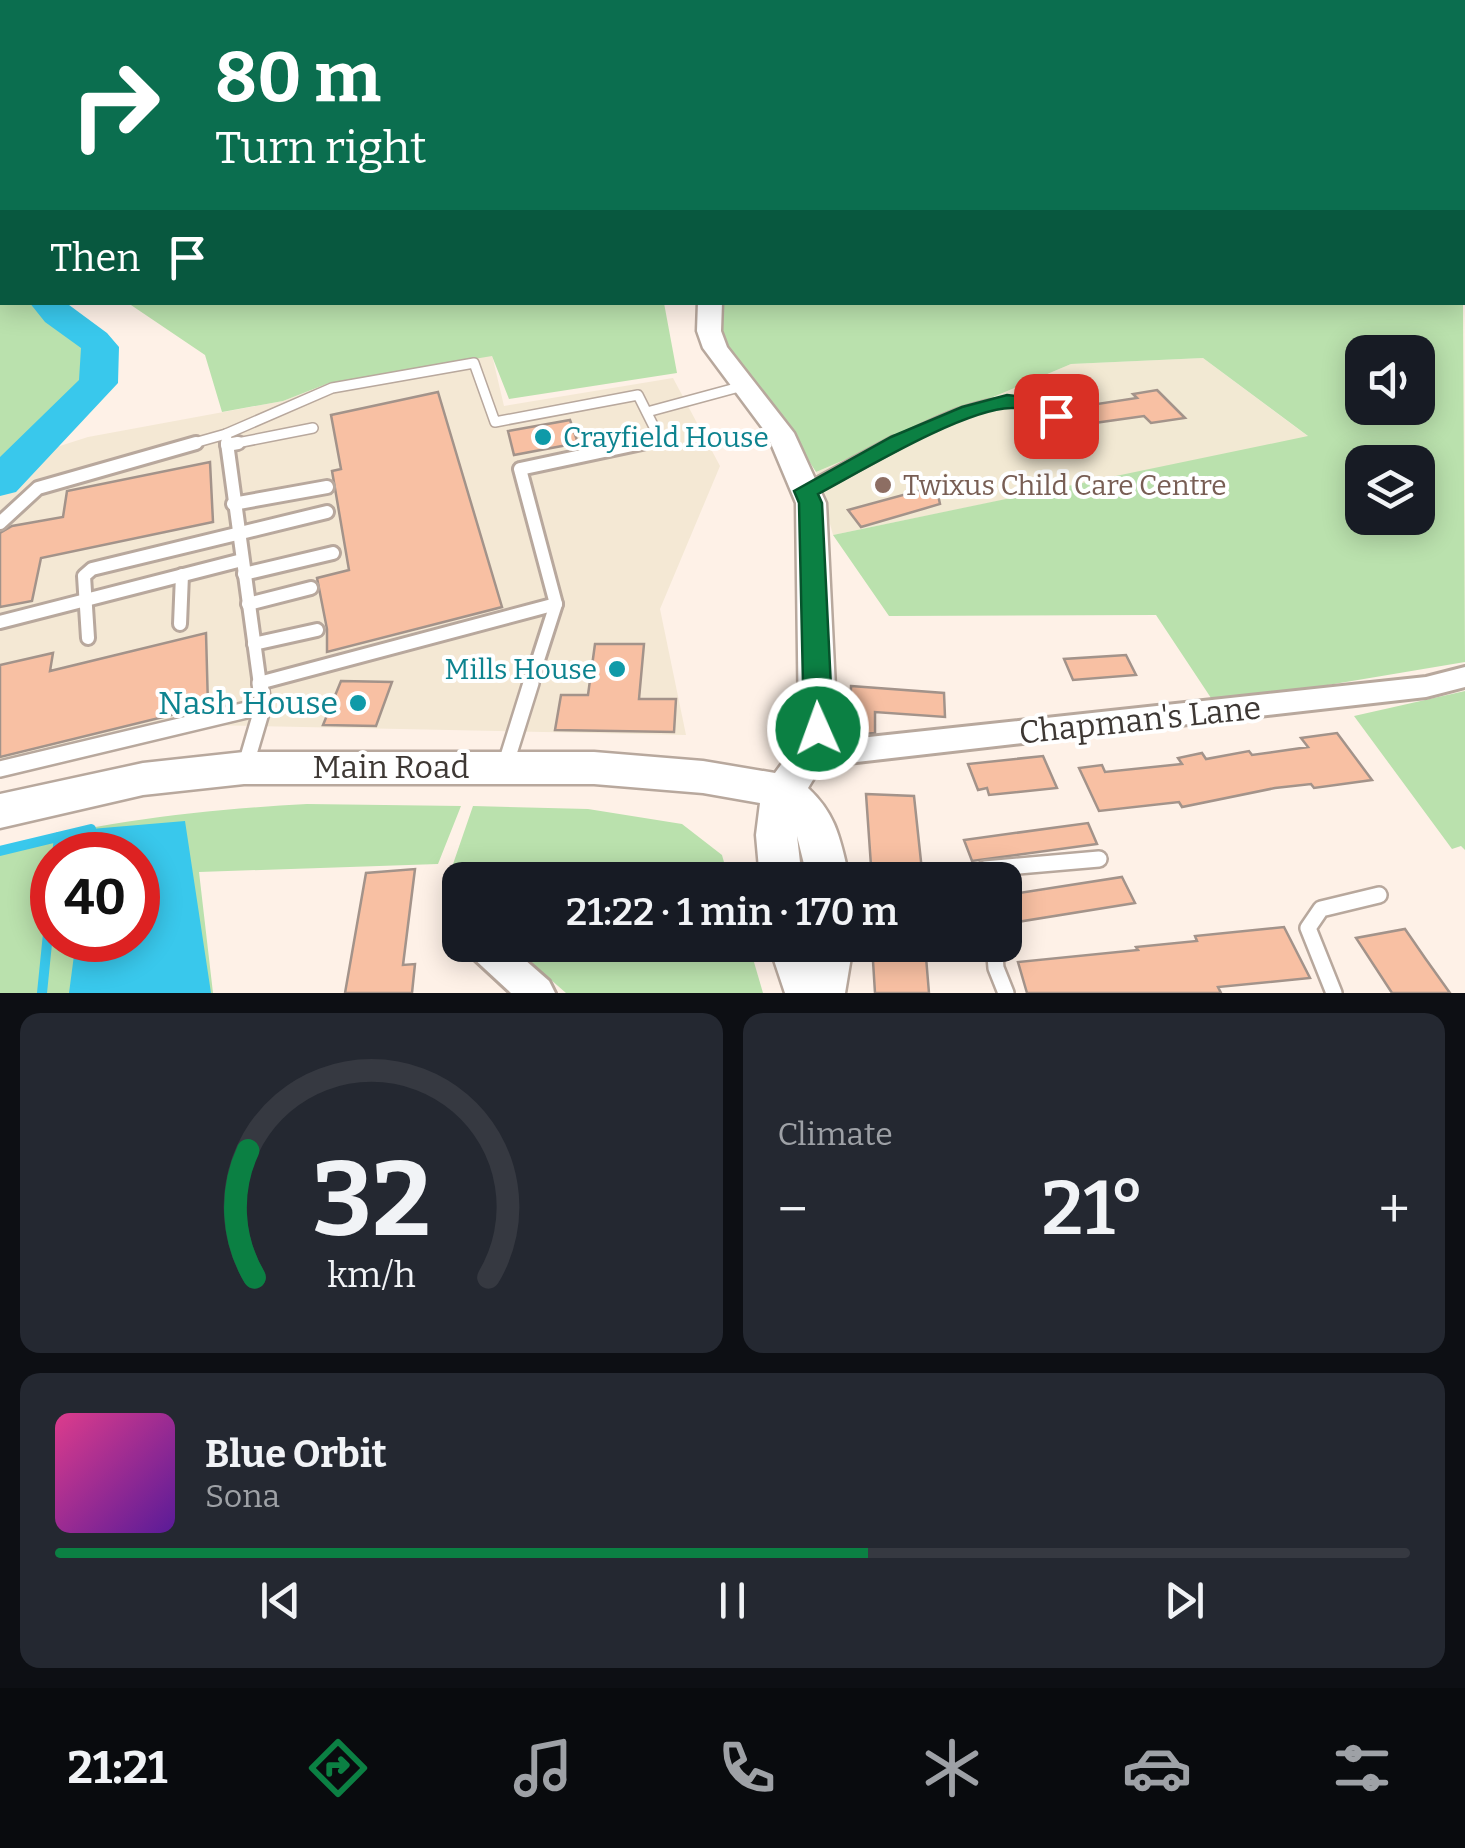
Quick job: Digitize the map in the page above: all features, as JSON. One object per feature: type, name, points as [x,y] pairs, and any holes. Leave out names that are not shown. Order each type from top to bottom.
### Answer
[{"type":"street","points":[[710,305],[709,332],[715,348],[780,432],[811,503],[818,729],[813,755],[784,792],[776,824],[779,862]]},
{"type":"street","name":"Chapman's Lane","points":[[813,755],[1426,687],[1465,677]]},
{"type":"street","name":"Main Road","points":[[0,811],[143,779],[244,768],[594,768],[684,776],[784,792]]},
{"type":"street","points":[[784,792],[814,819],[825,862]]},
{"type":"street","points":[[502,962],[538,993]]},
{"type":"street","points":[[798,962],[808,993]]},
{"type":"street","points":[[822,993],[827,962]]},
{"type":"lane","points":[[227,440],[332,388],[474,363],[495,422],[638,396],[660,440],[520,469],[556,604],[504,766]]},
{"type":"lane","points":[[646,412],[744,386]]},
{"type":"lane","points":[[806,491],[898,442],[969,412],[1007,401],[1028,402],[1075,424]]},
{"type":"lane","points":[[0,523],[38,488],[227,440],[312,428]]},
{"type":"lane","points":[[227,440],[263,706],[244,768]]},
{"type":"lane","points":[[233,504],[327,487]]},
{"type":"lane","points":[[88,638],[84,576],[92,570],[327,512]]},
{"type":"lane","points":[[0,622],[182,575],[333,553]]},
{"type":"lane","points":[[180,624],[182,575]]},
{"type":"lane","points":[[248,604],[311,588]]},
{"type":"lane","points":[[260,683],[556,604]]},
{"type":"lane","points":[[254,644],[317,630]]},
{"type":"lane","points":[[0,769],[263,706]]},
{"type":"lane","points":[[1022,866],[1099,859]]},
{"type":"lane","points":[[1334,993],[1308,928],[1321,909],[1379,895]]},
{"type":"lane","points":[[995,962],[1006,993]]},
{"type":"shaded area","points":[[492,355],[504,406],[673,378],[720,466],[660,609],[686,735],[205,725],[0,773],[0,491],[38,453],[88,437],[283,401],[329,383]]},
{"type":"shaded area","points":[[1203,358],[1309,437],[833,535],[816,472],[1071,364]]},
{"type":"green space","points":[[0,305],[42,305],[84,341],[91,363],[89,379],[0,472]]},
{"type":"green space","points":[[131,305],[664,305],[677,373],[509,399],[492,356],[329,383],[283,401],[222,412],[205,355]]},
{"type":"green space","points":[[711,305],[1463,305],[1465,662],[1215,704],[1156,615],[889,616],[833,535],[1308,436],[1203,358],[1071,364],[816,472],[788,429],[717,348]]},
{"type":"green space","points":[[1465,691],[1465,850],[1461,846],[1452,849],[1354,716]]},
{"type":"green space","points":[[307,804],[461,806],[438,864],[199,872],[213,993],[0,993],[0,848],[30,841],[30,962],[160,962],[160,832],[74,832],[190,813]]},
{"type":"green space","points":[[473,806],[588,809],[682,824],[722,855],[724,862],[454,862]]},
{"type":"green space","points":[[530,962],[754,962],[763,993],[566,993]]},
{"type":"water","points":[[185,821],[211,993],[69,993],[73,962],[160,962],[160,832],[91,832]]},
{"type":"building","points":[[1157,390],[1185,418],[1151,423],[1144,416],[1087,424],[1084,406],[1137,398],[1133,394]]},
{"type":"building","points":[[438,392],[502,607],[327,652],[327,629],[317,578],[349,570],[332,471],[341,469],[331,415]]},
{"type":"building","name":"Crayfield House","points":[[570,420],[578,443],[514,455],[508,431]]},
{"type":"building","points":[[210,462],[213,522],[41,558],[32,601],[0,607],[0,533],[12,526],[63,517],[67,491]]},
{"type":"building","points":[[936,486],[940,504],[861,527],[848,510]]},
{"type":"building","points":[[206,633],[208,706],[0,757],[0,665],[53,653],[50,671]]},
{"type":"building","name":"Mills House","points":[[595,644],[644,644],[639,699],[676,699],[674,732],[555,730],[561,695],[588,695]]},
{"type":"building","points":[[1126,655],[1136,675],[1073,680],[1064,659]]},
{"type":"building","name":"Nash House","points":[[341,681],[392,682],[376,726],[323,725]]},
{"type":"building","points":[[851,686],[944,693],[945,717],[875,712],[875,733],[850,735]]},
{"type":"building","points":[[1337,733],[1372,780],[1314,788],[1311,784],[1275,788],[1182,807],[1179,802],[1099,811],[1079,768],[1102,765],[1105,772],[1182,764],[1178,758],[1202,753],[1206,759],[1249,751],[1252,755],[1308,747],[1301,738]]},
{"type":"building","points":[[1043,756],[1057,788],[989,795],[987,788],[978,790],[968,764]]},
{"type":"building","points":[[866,794],[914,796],[921,862],[871,862]]},
{"type":"building","points":[[1088,823],[1097,844],[972,861],[964,840]]},
{"type":"building","points":[[415,869],[403,965],[415,964],[412,993],[345,993],[366,873]]},
{"type":"building","points":[[1122,877],[1135,903],[1022,921],[1022,893]]},
{"type":"building","points":[[1284,927],[1310,978],[1218,987],[1221,993],[1027,993],[1018,962],[1138,950],[1136,947],[1197,941],[1195,936]]},
{"type":"building","points":[[1405,929],[1450,993],[1392,993],[1356,938]]},
{"type":"building","points":[[873,962],[926,962],[929,993],[875,993]]},
{"type":"waterway","points":[[0,482],[98,383],[100,347],[49,305]]},
{"type":"waterway","points":[[0,851],[91,829]]},
{"type":"waterway","points":[[42,993],[45,962]]},
{"type":"place","name":"Crayfield House","points":[[543,437]]},
{"type":"place","name":"Twixus Child Care Centre","points":[[883,485]]},
{"type":"place","name":"Mills House","points":[[617,669]]},
{"type":"place","name":"Nash House","points":[[358,703]]},
{"type":"route","points":[[818,729],[811,503],[806,491],[898,442],[969,412],[1007,401],[1028,402],[1056,416]]}]
